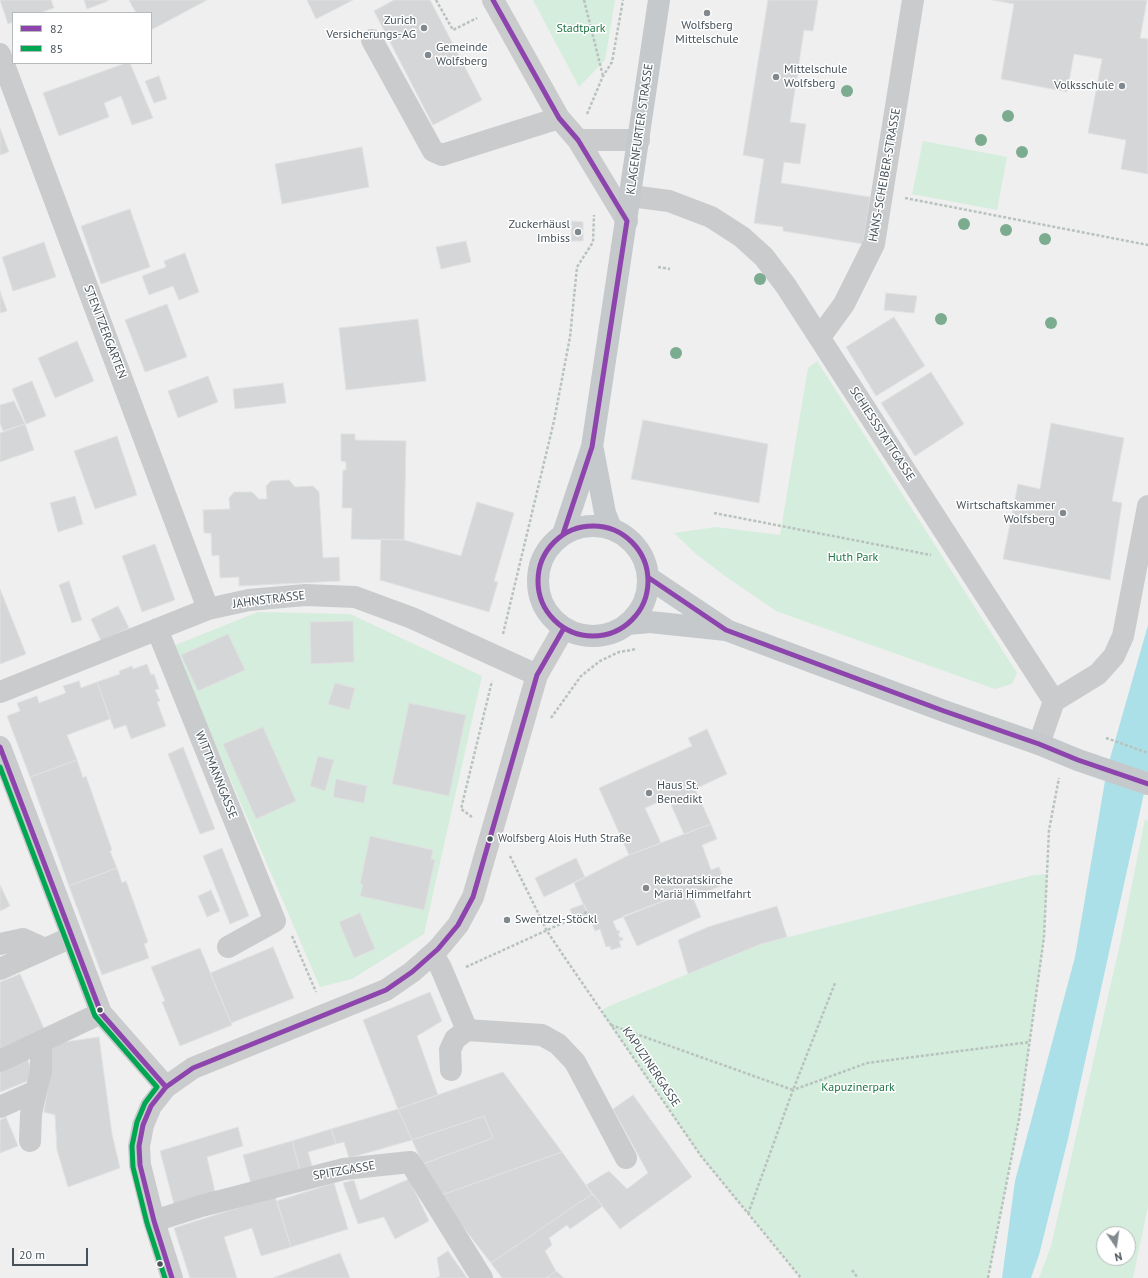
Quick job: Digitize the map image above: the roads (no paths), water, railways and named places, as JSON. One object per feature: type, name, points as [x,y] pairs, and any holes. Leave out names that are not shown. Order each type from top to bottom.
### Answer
[{"type":"main road","name":"KLAGENFURTER STRASSE","points":[[563,534],[592,447],[631,196],[659,0]]},
{"type":"main road","name":"KLAGENFURTER STRASSE","points":[[592,447],[605,513],[611,528]]},
{"type":"main road","points":[[595,525],[611,528],[626,535],[638,547],[646,562],[649,578],[648,591],[644,604],[637,615],[628,624],[613,633],[596,636],[580,635],[564,628],[550,616],[540,600],[537,582],[540,563],[549,546],[563,534],[578,527],[595,525]]},
{"type":"main road","points":[[649,578],[726,630],[944,711],[1039,744],[1078,760],[1148,784]]},
{"type":"main road","points":[[628,624],[650,622],[726,630]]},
{"type":"street","name":"HANS-SCHEIBER-STRASSE","points":[[820,337],[844,304],[874,244],[913,0]]},
{"type":"street","points":[[495,4],[559,118],[578,140],[627,221]]},
{"type":"street","points":[[372,40],[433,151],[442,155],[559,118]]},
{"type":"street","name":"STENITZERGARTEN","points":[[0,54],[208,609]]},
{"type":"street","points":[[578,140],[639,140]]},
{"type":"street","name":"SCHIESSSTATTGASSE","points":[[631,196],[669,200],[711,217],[742,237],[764,257],[786,286],[820,337],[1054,701]]},
{"type":"street","points":[[1039,744],[1054,701],[1098,674],[1114,656],[1123,636],[1148,506]]},
{"type":"street","name":"JAHNSTRASSE","points":[[0,692],[208,609],[250,600],[304,595],[355,597],[412,618],[537,675]]},
{"type":"street","points":[[172,1278],[154,1221],[140,1165],[139,1146],[143,1125],[151,1106],[166,1087],[193,1068],[386,990],[412,972],[433,954],[458,926],[473,897],[537,675],[564,628]]},
{"type":"street","name":"WITTMANNGASSE","points":[[157,629],[275,921],[228,947]]},
{"type":"street","points":[[0,747],[101,1013],[166,1087]]},
{"type":"street","points":[[0,970],[72,937]]},
{"type":"street","points":[[0,944],[23,939],[45,949]]},
{"type":"street","points":[[433,954],[445,977],[467,1030]]},
{"type":"street","points":[[0,1062],[101,1013]]},
{"type":"street","points":[[452,1070],[450,1050],[455,1038],[467,1030],[542,1035],[558,1044],[575,1062],[626,1158]]},
{"type":"street","points":[[30,1141],[31,1114],[41,1072],[41,1042]]},
{"type":"street","points":[[0,1107],[36,1091]]},
{"type":"street","name":"SPITZGASSE","points":[[154,1221],[201,1206],[344,1169],[410,1162],[480,1276]]},
{"type":"water","points":[[1148,625],[1148,775],[1068,1139],[1039,1255],[1031,1278],[1002,1278],[1015,1181],[1075,957],[1107,769]]},
{"type":"place","name":"Wolfsberg Mittelschule","points":[[707,13]]},
{"type":"place","name":"Zurich Versicherungs-AG","points":[[424,28]]},
{"type":"place","name":"Gemeinde Wolfsberg","points":[[428,55]]},
{"type":"place","name":"Mittelschule Wolfsberg","points":[[776,77]]},
{"type":"place","name":"Volksschule","points":[[1122,86]]},
{"type":"place","name":"Zuckerhäusl Imbiss","points":[[578,232]]},
{"type":"place","name":"Wirtschaftskammer Wolfsberg","points":[[1063,513]]},
{"type":"place","name":"Haus St. Benedikt","points":[[649,793]]},
{"type":"place","name":"Wolfsberg Alois Huth Straße","points":[[490,839]]},
{"type":"place","name":"Rektoratskirche Mariä Himmelfahrt","points":[[646,888]]},
{"type":"place","name":"Swentzel-Stöckl","points":[[507,920]]},
{"type":"park label","name":"Stadtpark","points":[[581,29]]},
{"type":"park label","name":"Huth Park","points":[[853,558]]},
{"type":"park label","name":"Kapuzinerpark","points":[[858,1088]]}]
